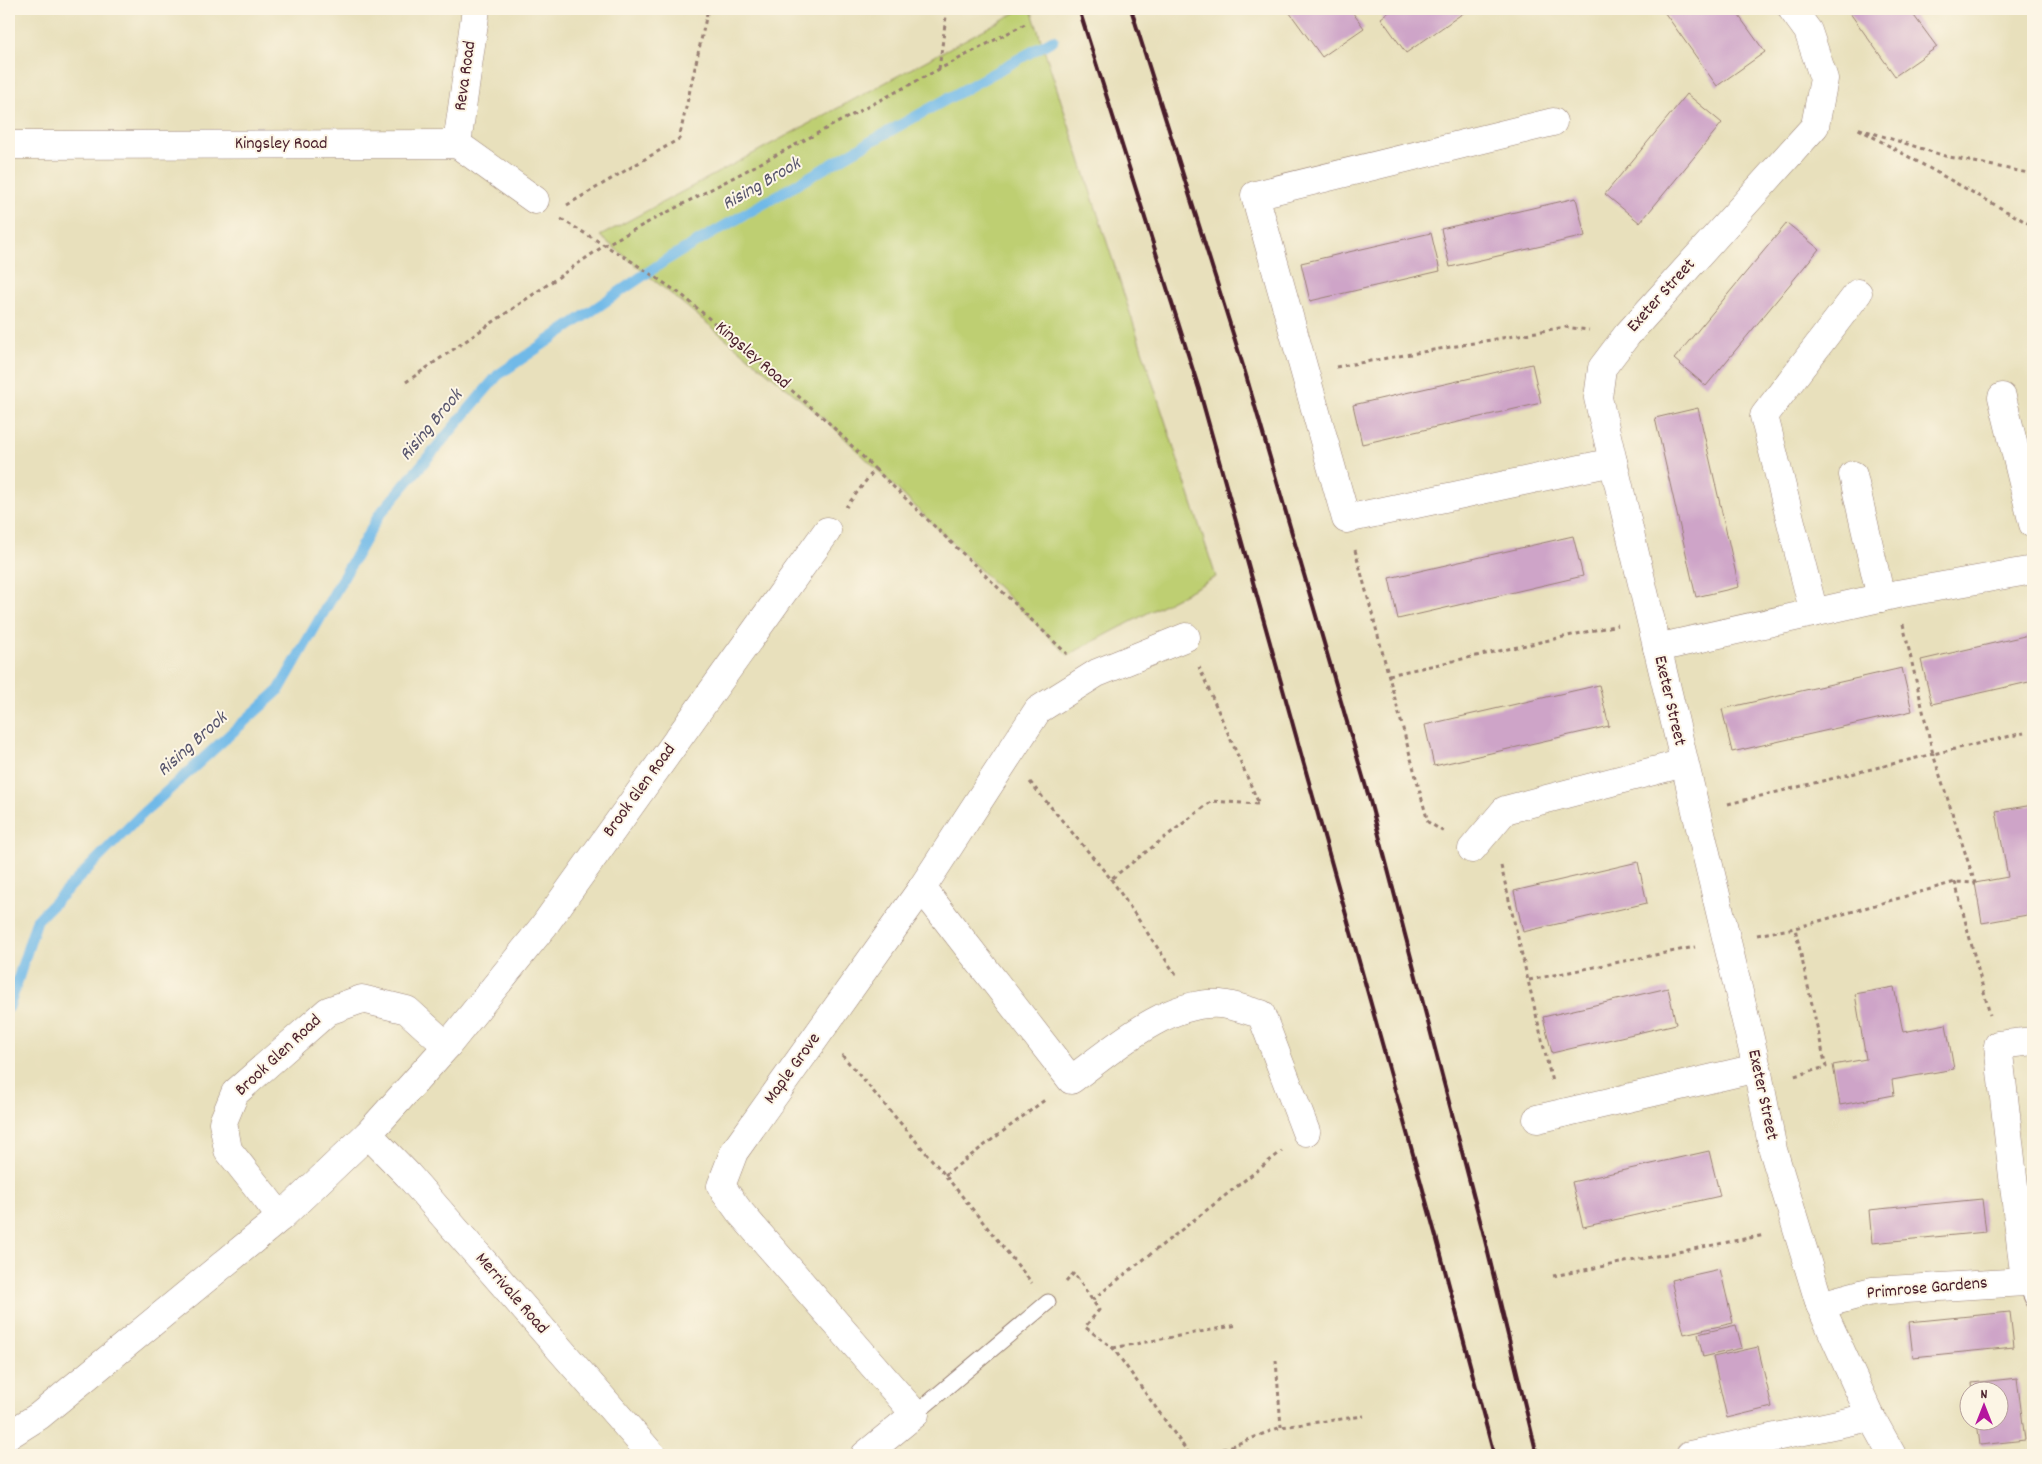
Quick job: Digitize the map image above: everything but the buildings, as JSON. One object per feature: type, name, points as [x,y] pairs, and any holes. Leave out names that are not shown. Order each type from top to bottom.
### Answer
[{"type":"street","name":"Reva Road","points":[[457,144],[476,9]]},
{"type":"street","name":"Exeter Street","points":[[1792,9],[1808,31],[1824,79],[1815,126],[1626,334],[1602,368],[1598,398],[1759,1077],[1773,1150],[1820,1305],[1871,1417],[1892,1455]]},
{"type":"street","points":[[1553,122],[1255,195],[1346,520],[1613,462]]},
{"type":"street","name":"Kingsley Road","points":[[9,145],[457,144]]},
{"type":"street","points":[[457,144],[544,207]]},
{"type":"street","points":[[1814,613],[1764,416],[1858,294]]},
{"type":"street","points":[[2002,397],[2033,524]]},
{"type":"street","points":[[1853,476],[1889,596]]},
{"type":"street","name":"Brook Glen Road","points":[[9,1435],[39,1416],[281,1217],[368,1134],[447,1046],[543,927],[827,531]]},
{"type":"street","points":[[1657,648],[1889,596],[2033,570]]},
{"type":"street","name":"Maple Grove","points":[[915,1414],[739,1211],[721,1186],[734,1152],[922,888],[1038,710],[1097,674],[1186,637]]},
{"type":"street","points":[[1472,850],[1505,810],[1684,763]]},
{"type":"street","points":[[922,888],[1071,1080],[1127,1040],[1168,1014],[1196,1005],[1221,1004],[1261,1014],[1306,1132]]},
{"type":"street","name":"Brook Glen Road","points":[[281,1217],[228,1150],[222,1122],[235,1093],[328,1011],[362,999],[407,1010],[447,1046]]},
{"type":"street","points":[[2030,1286],[1998,1045],[2033,1041]]},
{"type":"street","points":[[1548,1116],[1759,1077]]},
{"type":"street","name":"Merrivale Road","points":[[368,1134],[408,1175],[652,1455]]},
{"type":"street","name":"Primrose Gardens","points":[[1820,1305],[1872,1291],[2030,1286]]},
{"type":"street","points":[[865,1455],[915,1414]]},
{"type":"street","points":[[1690,1455],[1871,1417]]},
{"type":"lane","points":[[915,1414],[1048,1302]]},
{"type":"path","points":[[544,207],[679,140],[708,9]]},
{"type":"path","points":[[940,69],[947,9]]},
{"type":"path","points":[[406,382],[605,245],[1025,24]]},
{"type":"path","points":[[2033,174],[1945,156],[1857,128],[2033,226]]},
{"type":"path","name":"Kingsley Road","points":[[544,207],[682,295],[827,421],[1068,655],[1097,674]]},
{"type":"path","points":[[1306,373],[1565,327],[1626,334]]},
{"type":"path","points":[[827,531],[875,469]]},
{"type":"path","points":[[1346,520],[1428,822],[1472,850]]},
{"type":"path","points":[[1759,1077],[1826,1067],[1795,928],[1955,882],[1975,883],[1933,754],[1889,596]]},
{"type":"path","points":[[1389,675],[1650,618]]},
{"type":"path","points":[[1111,879],[1212,801],[1259,804],[1186,637]]},
{"type":"path","points":[[1696,811],[2024,733]]},
{"type":"path","points":[[1009,754],[1033,786],[1111,879],[1196,1005]]},
{"type":"path","points":[[1491,827],[1528,980],[1548,1116]]},
{"type":"path","points":[[1955,882],[1998,1045]]},
{"type":"path","points":[[1528,980],[1726,940]]},
{"type":"path","points":[[821,1030],[945,1175],[1048,1302],[1074,1274],[1099,1310],[1085,1327],[1113,1348],[1190,1455]]},
{"type":"path","points":[[945,1175],[1071,1080]]},
{"type":"path","points":[[1092,1300],[1306,1132]]},
{"type":"path","points":[[1553,1276],[1797,1227]]},
{"type":"path","points":[[1113,1348],[1238,1325]]},
{"type":"path","points":[[1276,1360],[1281,1428]]},
{"type":"path","points":[[1208,1455],[1281,1428],[1364,1416]]},
{"type":"green space","points":[[1022,9],[1031,9],[1216,577],[1068,655],[827,421],[600,236]]},
{"type":"waterway","name":"Rising Brook","points":[[9,1007],[37,920],[140,816],[279,690],[379,515],[498,375],[666,260],[870,142],[1053,40]]},
{"type":"railway","points":[[1079,9],[1199,389],[1437,1240],[1494,1455]]},
{"type":"railway","points":[[1131,9],[1245,372],[1370,801],[1483,1232],[1537,1455]]}]
